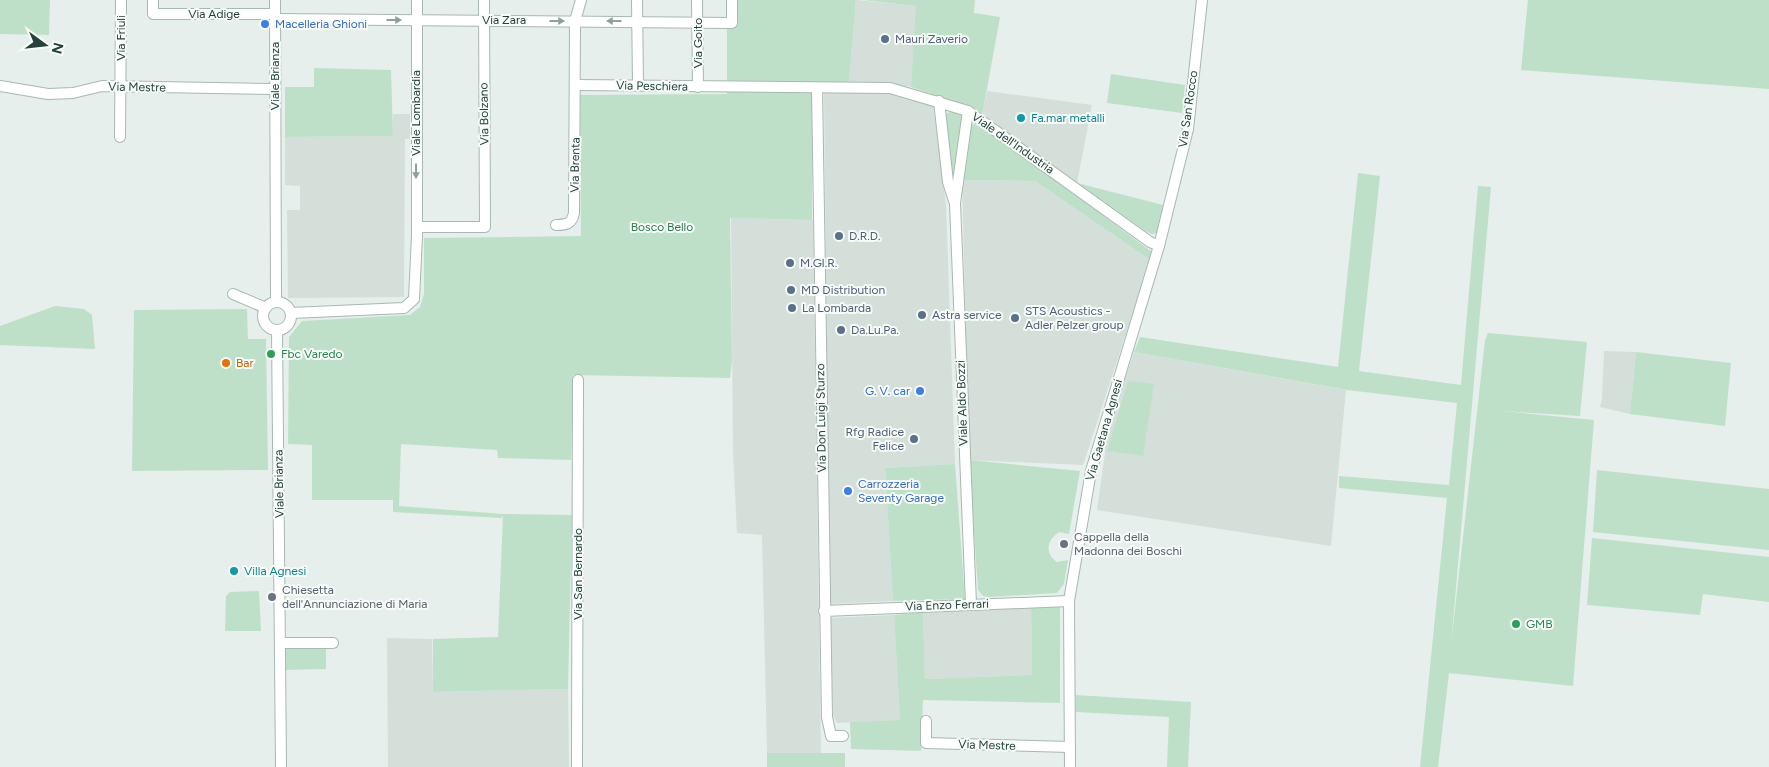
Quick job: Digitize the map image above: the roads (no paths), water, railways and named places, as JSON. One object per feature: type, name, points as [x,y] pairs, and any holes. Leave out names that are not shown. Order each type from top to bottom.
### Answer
[{"type":"street","name":"Via Friuli","points":[[120,137],[122,0]]},
{"type":"street","name":"Via Adige","points":[[153,0],[153,14],[275,17]]},
{"type":"street","name":"Viale Brianza","points":[[276,0],[276,302]]},
{"type":"street","name":"Viale Lombardia","points":[[291,314],[404,308],[414,299],[416,289],[417,227],[417,0]]},
{"type":"street","name":"Via Bolzano","points":[[417,227],[485,227],[484,0]]},
{"type":"street","points":[[575,89],[575,21],[581,0]]},
{"type":"street","points":[[637,0],[638,86]]},
{"type":"street","name":"Via Goito","points":[[697,0],[698,87]]},
{"type":"street","name":"Via Zara","points":[[275,17],[732,22],[732,0]]},
{"type":"street","name":"Via San Rocco","points":[[1160,246],[1188,129],[1202,0]]},
{"type":"street","name":"Via Mestre","points":[[0,86],[40,94],[56,94],[102,86],[275,89]]},
{"type":"street","name":"Via Peschiera","points":[[575,89],[638,86],[817,88]]},
{"type":"street","name":"Viale dell'Industria","points":[[817,88],[890,88],[939,101],[968,112],[1150,242],[1160,246]]},
{"type":"street","name":"Via Don Luigi Sturzo","points":[[817,88],[827,717],[831,736],[843,736]]},
{"type":"street","name":"Via Brenta","points":[[556,225],[566,225],[572,220],[574,213],[575,89]]},
{"type":"street","name":"Viale Aldo Bozzi","points":[[939,101],[948,182],[955,203]]},
{"type":"street","name":"Viale Aldo Bozzi","points":[[968,112],[955,203],[971,604]]},
{"type":"street","name":"Via Gaetana Agnesi","points":[[1070,767],[1070,602],[1091,471],[1160,246]]},
{"type":"street","points":[[233,294],[266,308]]},
{"type":"street","points":[[276,302],[287,306],[291,314],[288,325],[277,330],[265,322],[264,313],[266,308],[276,302]]},
{"type":"street","name":"Viale Brianza","points":[[277,330],[280,767]]},
{"type":"street","name":"Via San Bernardo","points":[[577,767],[578,380]]},
{"type":"street","name":"Via Enzo Ferrari","points":[[824,611],[971,604],[1070,602]]},
{"type":"street","points":[[280,640],[333,643]]},
{"type":"street","name":"Via Mestre","points":[[926,721],[926,743],[1070,747]]},
{"type":"place","name":"Macelleria Ghioni","points":[[265,24]]},
{"type":"place","name":"Mauri Zaverio","points":[[885,39]]},
{"type":"place","name":"Fa.mar metalli","points":[[1021,118]]},
{"type":"place","name":"D.R.D.","points":[[839,236]]},
{"type":"place","name":"M.GI.R.","points":[[790,263]]},
{"type":"place","name":"MD Distribution","points":[[791,290]]},
{"type":"place","name":"La Lombarda","points":[[792,308]]},
{"type":"place","name":"Astra service","points":[[922,315]]},
{"type":"place","name":"STS Acoustics - Adler Pelzer group","points":[[1015,318]]},
{"type":"place","name":"Da.Lu.Pa.","points":[[841,330]]},
{"type":"place","name":"Fbc Varedo","points":[[271,354]]},
{"type":"place","name":"Bar","points":[[226,363]]},
{"type":"place","name":"G. V. car","points":[[920,391]]},
{"type":"place","name":"Rfg Radice Felice","points":[[914,439]]},
{"type":"place","name":"Carrozzeria Seventy Garage","points":[[848,491]]},
{"type":"place","name":"Cappella della Madonna dei Boschi","points":[[1064,544]]},
{"type":"place","name":"Villa Agnesi","points":[[234,571]]},
{"type":"place","name":"Chiesetta dell'Annunciazione di Maria","points":[[272,597]]},
{"type":"place","name":"GMB","points":[[1516,624]]},
{"type":"park label","name":"Bosco Bello","points":[[662,227]]}]
